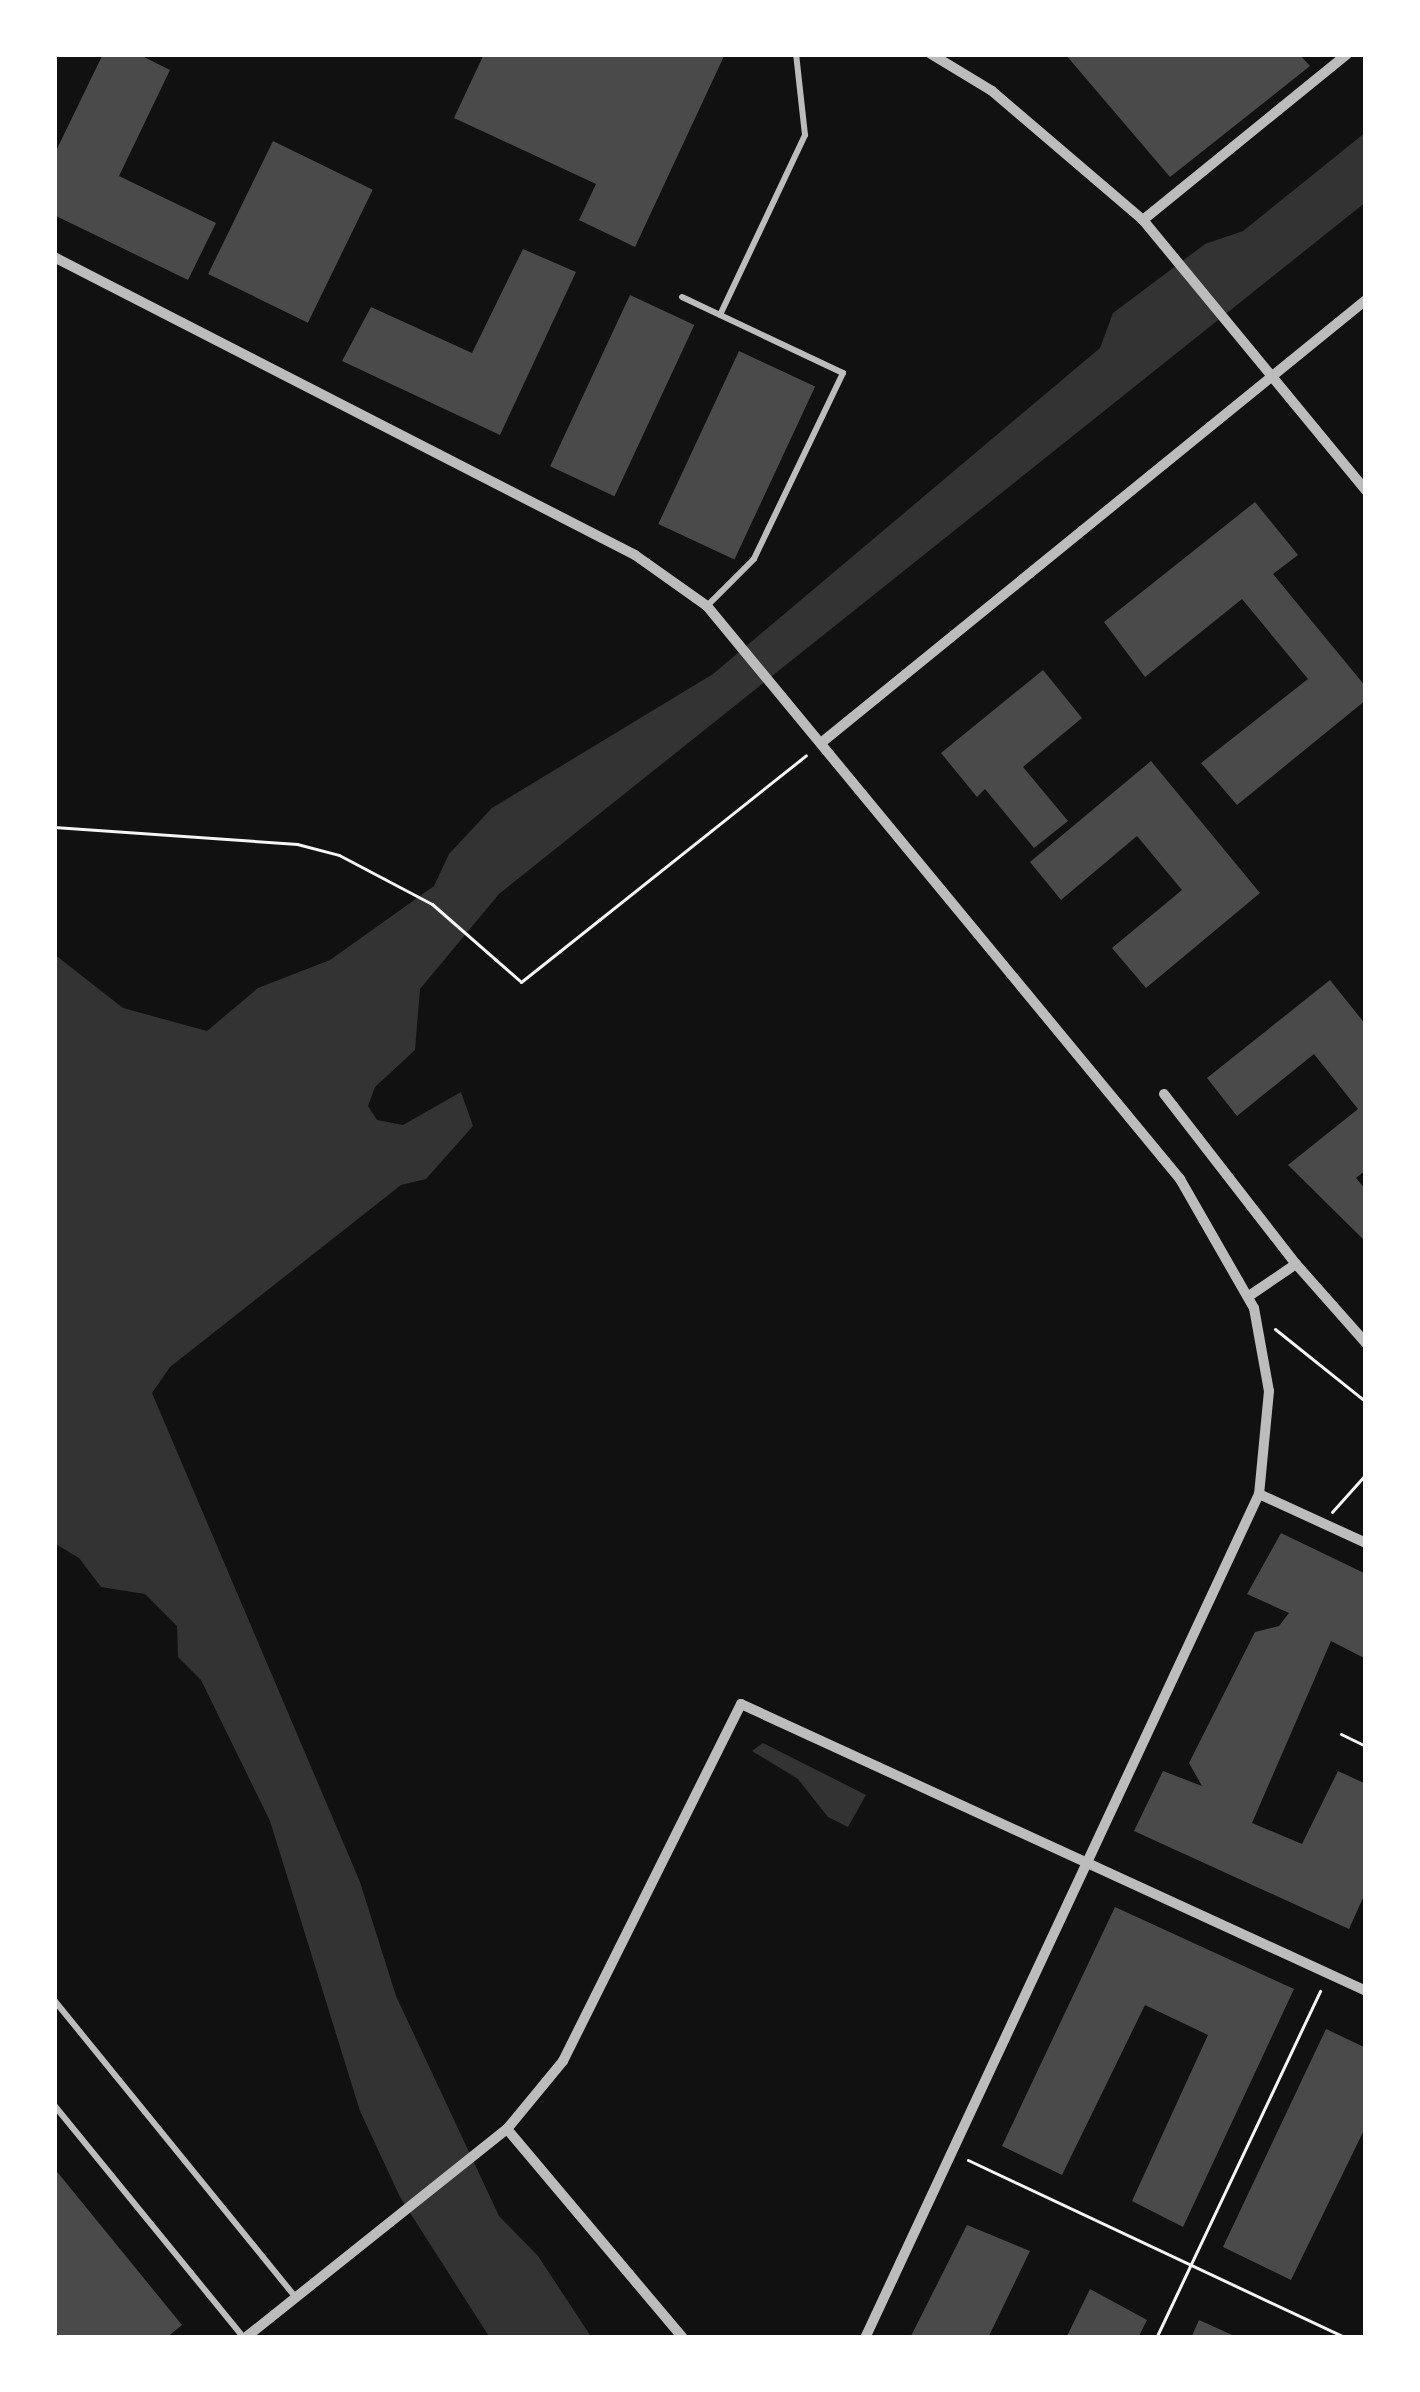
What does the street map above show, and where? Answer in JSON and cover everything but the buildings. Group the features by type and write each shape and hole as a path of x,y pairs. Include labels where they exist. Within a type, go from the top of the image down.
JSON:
{"street":[{"path":"931,54 992,91 1143,220 1366,491"},
{"path":"1143,220 1347,54"},
{"path":"54,257 635,555 706,606 794,706 1180,1179 1249,1295 1269,1391 1259,1494 865,2338"},
{"path":"821,742 1366,300"},
{"path":"1164,1094 1296,1264 1366,1343"},
{"path":"1249,1295 1296,1264"},
{"path":"1259,1494 1366,1543"},
{"path":"244,2338 507,2129 563,2061 741,1704 1366,1991"},
{"path":"507,2129 683,2338"}],"lane":[{"path":"721,315 805,135 796,54"},
{"path":"682,297 843,373 754,559 706,606"},
{"path":"54,2000 295,2296"},
{"path":"54,2105 244,2338"}],"path":[{"path":"54,827 296,844 339,855 427,901 490,949 520,982 821,742"},
{"path":"1258,1321 1366,1402"},
{"path":"1328,1526 1335,1504 1366,1474"},
{"path":"1341,1735 1366,1746"},
{"path":"1156,2338 1328,1973"},
{"path":"953,2153 1346,2338"}],"shaded area":[{"path":"1366,132 1366,202 499,894 420,989 415,1050 375,1087 368,1106 377,1120 403,1125 461,1092 473,1126 426,1179 401,1185 170,1367 152,1393 360,1882 396,1996 499,2216 538,2256 592,2338 490,2338 400,2197 360,2111 270,1821 201,1680 178,1657 177,1626 145,1594 101,1587 79,1558 54,1543 54,954 123,1008 207,1031 258,988 330,960 434,886 449,854 492,808 713,674 1100,348 1113,313 1205,244 1243,231"},
{"path":"763,1743 866,1795 848,1827 828,1817 798,1779 752,1751"}]}
